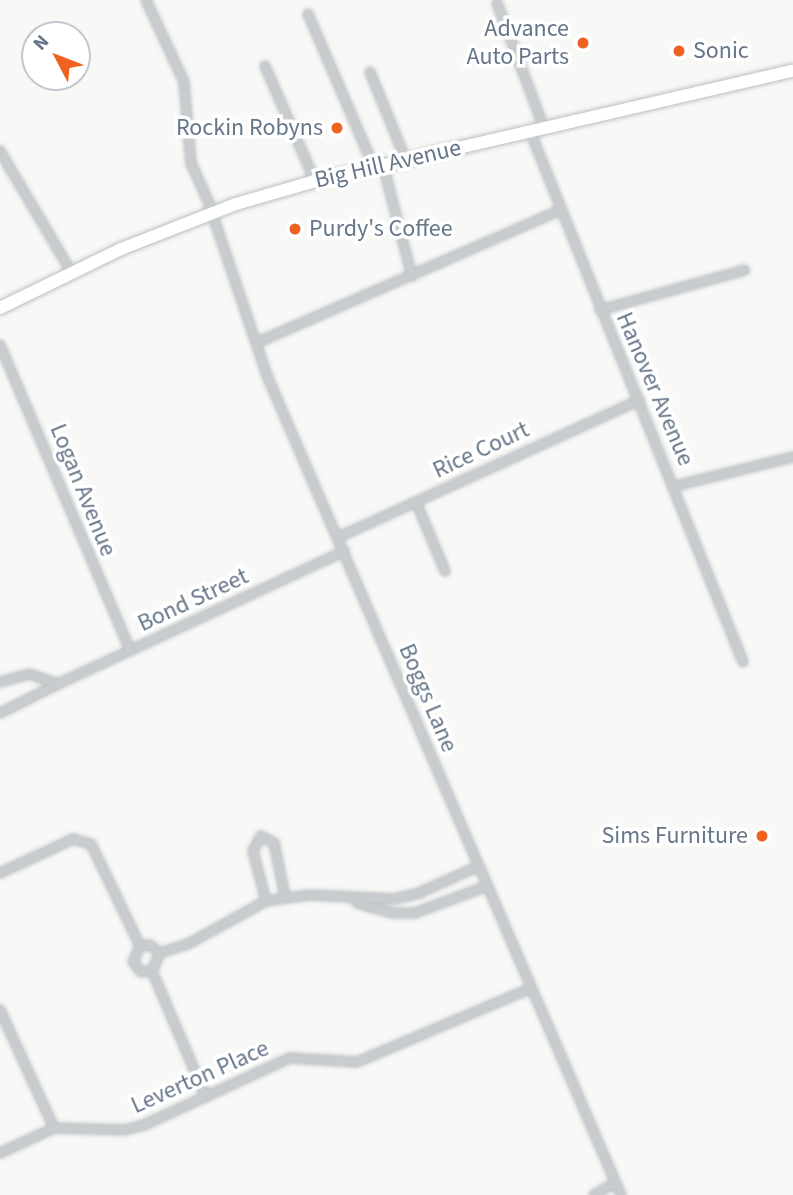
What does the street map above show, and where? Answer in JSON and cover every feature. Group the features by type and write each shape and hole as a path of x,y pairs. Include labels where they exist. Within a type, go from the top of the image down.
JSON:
{"main road":[{"name":"Big Hill Avenue","path":"0,308 211,212 315,181 793,71"}],"street":[{"name":"Boggs Lane","path":"146,0 184,82 189,156 256,343 621,1195"},
{"path":"497,3 544,128"},
{"path":"308,14 378,166 412,276"},
{"path":"265,66 315,181"},
{"path":"370,72 406,160"},
{"name":"Hanover Avenue","path":"530,131 600,310 676,486 743,662"},
{"path":"0,151 72,273"},
{"path":"256,343 560,210"},
{"path":"600,310 745,270"},
{"name":"Logan Avenue","path":"0,345 130,650"},
{"name":"Rice Court","path":"339,537 639,400"},
{"path":"676,486 793,457"},
{"path":"416,502 445,571"},
{"name":"Bond Street","path":"0,713 345,551"},
{"path":"0,682 30,674 58,684"},
{"path":"266,901 253,851 261,836 274,843 285,896"},
{"path":"0,873 73,839 92,844 140,946 133,962 141,972 152,971"},
{"path":"206,1097 152,971 160,953 188,944 266,901 285,896 351,900 403,898 479,866"},
{"path":"351,900 393,913 415,914 487,886"},
{"path":"140,946 149,945 160,953"},
{"name":"Leverton Place","path":"0,1153 54,1128 125,1130 206,1097 290,1058 357,1062 531,988"},
{"path":"0,1010 54,1128"},
{"path":"594,1195 615,1182"}],"place":[{"name":"Advance Auto Parts","path":"583,43"},
{"name":"Sonic","path":"679,51"},
{"name":"Rockin Robyns","path":"337,128"},
{"name":"Purdy's Coffee","path":"295,229"},
{"name":"Sims Furniture","path":"762,836"}]}
